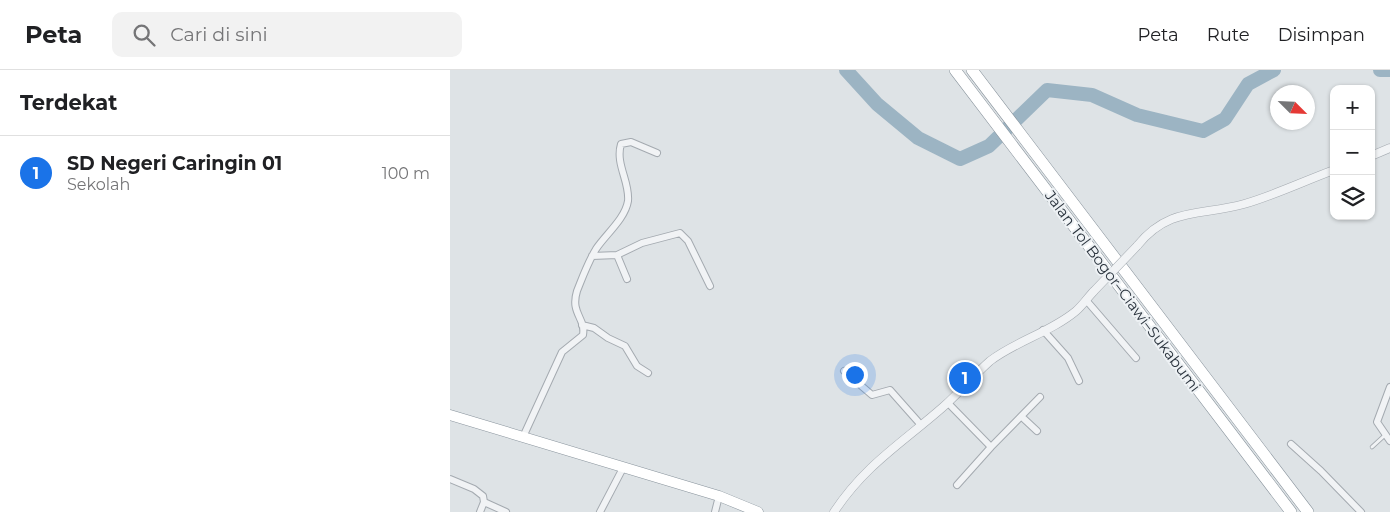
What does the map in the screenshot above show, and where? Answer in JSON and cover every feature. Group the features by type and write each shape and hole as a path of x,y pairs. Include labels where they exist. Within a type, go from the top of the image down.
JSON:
{"highway":[{"name":"Jalan Tol Bogor–Ciawi–Sukabumi","path":"955,70 1186,354 1308,512"},
{"name":"Jalan Tol Bogor–Ciawi–Sukabumi","path":"972,70 1176,362 1291,512"},
{"path":"450,415 719,496 758,512"}],"street":[{"path":"523,437 560,356 581,337 582,325 575,312 575,301 592,256 621,216 628,202 619,156 621,144 632,142 657,153"},
{"path":"1375,154 1390,148"},
{"path":"834,512 848,491 870,466 948,403 990,362 1015,344 1067,317 1086,300 1145,236 1175,217 1189,212 1246,203 1330,172"},
{"path":"592,256 617,255 646,242 680,232 688,241 710,286"},
{"path":"617,255 628,279"},
{"path":"1086,300 1136,358"},
{"path":"582,325 594,328 608,338 625,346 637,366 648,373"},
{"path":"1043,330 1068,358 1079,381"},
{"path":"844,371 872,395 890,390 921,425"},
{"path":"1390,386 1378,419 1384,436 1390,441"},
{"path":"958,485 991,447 1040,397"},
{"path":"948,403 991,447"},
{"path":"1022,417 1037,431"},
{"path":"1291,444 1321,470 1361,512"},
{"path":"600,512 623,468"},
{"path":"450,480 483,496 484,502 480,512"},
{"path":"715,512 719,496"},
{"path":"484,502 506,512"}],"lane":[{"path":"1372,446 1384,436"}],"waterway":[{"path":"846,70 877,104 918,138 960,159 989,146 1047,90 1092,95 1137,115 1203,131 1225,119 1248,84 1274,70"},
{"path":"1380,70 1390,70"}],"place":[{"name":"SD Negeri Caringin 01","path":"965,378"}]}
